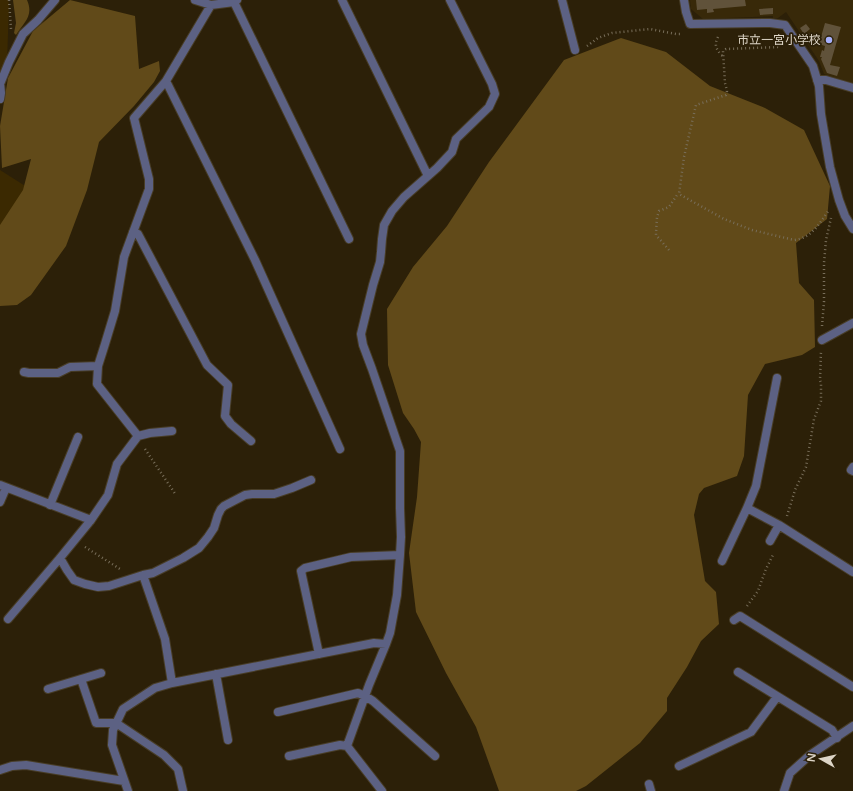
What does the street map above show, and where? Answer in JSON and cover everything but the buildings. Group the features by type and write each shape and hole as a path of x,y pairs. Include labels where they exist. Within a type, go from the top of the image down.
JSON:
{"street":[{"path":"0,99 0,84 23,34 38,20 55,0"},
{"path":"195,0 211,5 235,1 349,239"},
{"path":"342,0 428,176"},
{"path":"347,746 390,633 397,594 400,554 400,450 363,345 361,334 380,262 384,225 392,211 404,197 437,168 452,152 456,139 489,107 495,94 492,84 450,0"},
{"path":"562,0 576,50"},
{"path":"684,0 690,24 770,23 785,25 813,66 817,80 830,167 839,200 845,216 853,229"},
{"path":"138,436 97,384 98,366 114,311 124,257 149,189 149,180 134,118 166,81 211,5"},
{"path":"817,80 826,80 853,88"},
{"path":"166,81 255,260 340,449"},
{"path":"133,232 138,234 207,365 228,384 225,416 231,424 251,441"},
{"path":"822,340 853,323"},
{"path":"24,372 58,373 70,367 98,366"},
{"path":"722,561 756,486 777,378"},
{"path":"8,619 91,520 108,495 117,464 138,436 150,433 172,431"},
{"path":"50,504 78,437"},
{"path":"853,467 851,470 853,471"},
{"path":"60,558 74,580 98,587 109,586 153,573 199,548 214,528 218,514 224,506 245,495 274,494 311,480"},
{"path":"0,502 3,486 91,520"},
{"path":"747,508 779,525 853,572"},
{"path":"770,542 779,525"},
{"path":"319,654 300,571 304,568 351,558 400,554"},
{"path":"139,577 165,639 172,683"},
{"path":"737,618 853,687"},
{"path":"128,791 112,745 112,730 123,710 155,688 172,683 374,643 386,644"},
{"path":"738,672 832,730 837,738"},
{"path":"48,688 101,673"},
{"path":"216,674 228,740"},
{"path":"82,679 96,723 116,723 164,755 178,769 183,791"},
{"path":"278,712 358,693 373,702 435,756"},
{"path":"679,766 751,732 777,696"},
{"path":"784,791 790,773 810,756 853,726"},
{"path":"289,756 340,745 347,746 382,791"},
{"path":"0,770 12,766 26,765 124,781"}],"path":[{"path":"576,50 582,49 598,38 612,33 650,29 676,34 690,34 690,24"},
{"path":"719,24 719,35 715,46 721,55 724,56"},
{"path":"669,250 656,235 657,217 659,211 669,207 679,194 684,157 696,105 726,95 727,91 723,51 726,49 780,47 780,24"},
{"path":"679,194 724,219 752,230 794,240 806,236 814,231 832,205 824,263 824,302 821,330 821,401 814,419 806,467 795,490 786,520 779,525"},
{"path":"138,436 141,443 176,496"},
{"path":"74,541 139,577"},
{"path":"737,618 758,591 766,569 779,545 770,542"}],"shaded area":[{"path":"0,0 8,0 9,4 7,63 0,73"},
{"path":"13,0 27,0 29,6 29,15 16,35 14,33 16,23"},
{"path":"70,0 135,16 139,69 159,61 160,71 154,82 134,106 99,142 87,190 66,246 31,295 17,305 0,306 0,225 23,190 31,159 2,168 0,126 8,78 33,31"},
{"name":"市立一宮小学校","path":"690,0 853,0 853,83 824,74 819,61 786,12 778,18 773,18 773,16 703,19 691,9"},
{"path":"621,38 666,52 710,86 765,108 804,130 830,186 827,219 796,243 799,283 814,300 815,347 802,355 765,364 748,395 744,456 737,476 704,488 699,494 694,515 705,581 716,592 719,624 701,641 687,667 667,698 667,711 640,743 586,786 576,791 499,791 476,727 446,673 416,612 409,553 417,497 421,442 403,413 388,365 387,309 413,267 447,226 489,162 564,60"},
{"path":"0,170 30,189 0,237"}],"place":[{"name":"市立一宮小学校","path":"829,40"}]}
